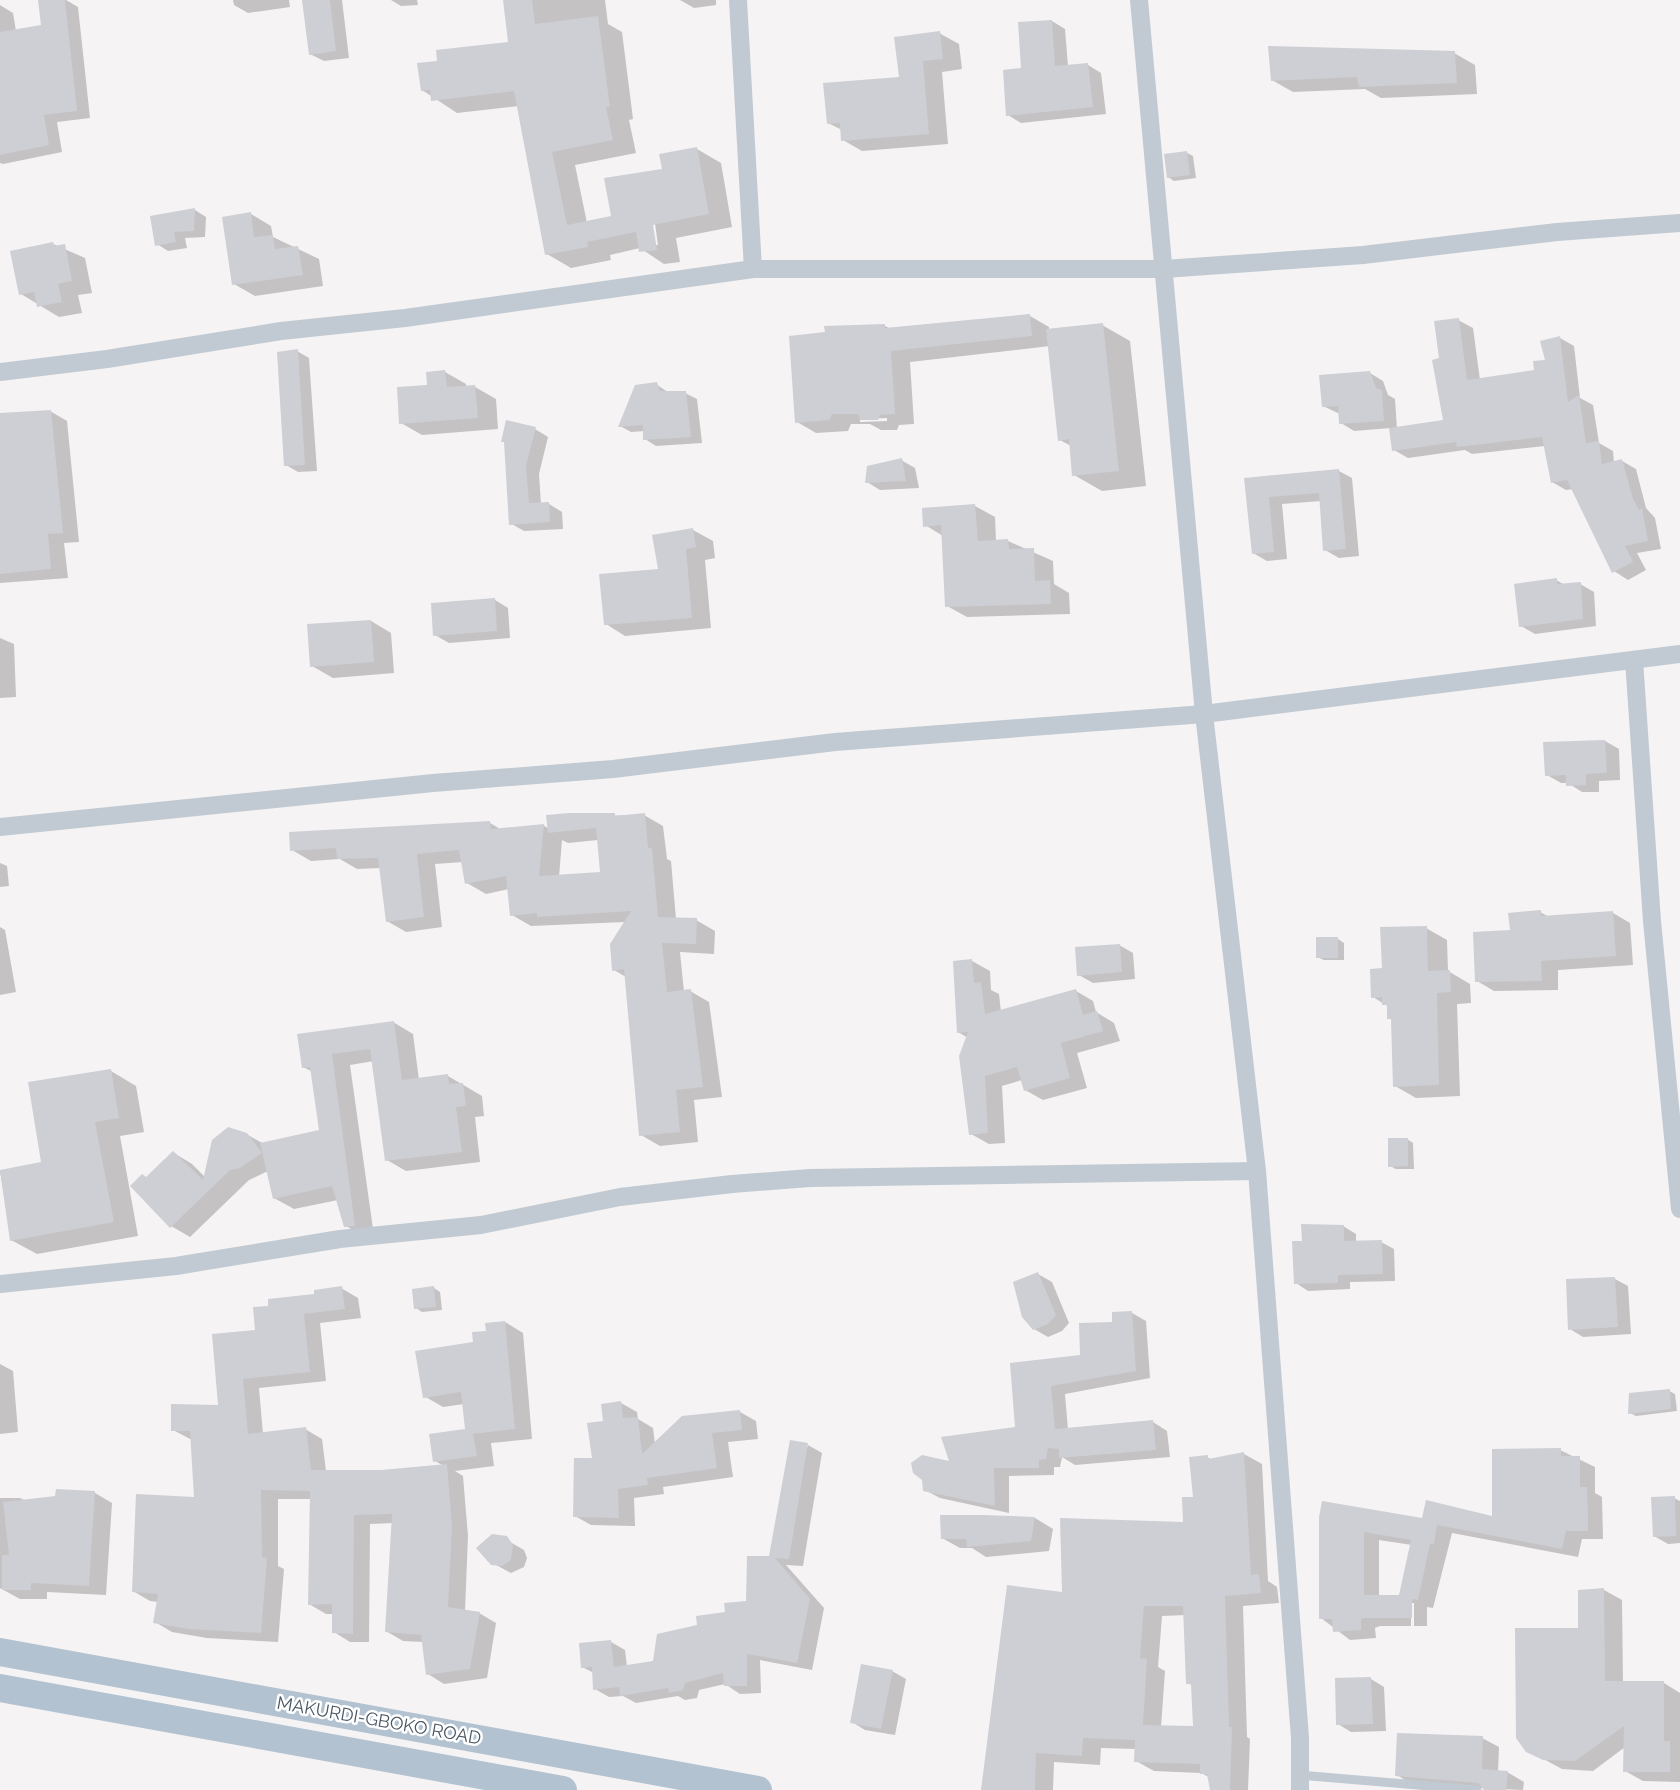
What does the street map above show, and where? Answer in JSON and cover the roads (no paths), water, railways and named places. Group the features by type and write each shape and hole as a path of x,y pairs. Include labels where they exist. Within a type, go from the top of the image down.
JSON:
{"main road":[{"name":"MAKURDI-GBOKO ROAD","path":"0,1652 758,1790"},
{"path":"0,1688 563,1790"}],"street":[{"path":"738,0 754,269"},
{"path":"1139,0 1204,714 1258,1171 1300,1738 1299,1782"},
{"path":"0,372 107,359 281,331 405,318 754,269 1164,269 1363,255 1557,232 1680,222"},
{"path":"0,827 433,783 613,769 835,743 1204,714 1680,654"},
{"path":"1634,660 1652,921 1680,1209"},
{"path":"0,1284 176,1266 340,1238 481,1225 620,1197 732,1184 810,1178 1258,1171"}],"lane":[{"path":"1299,1782 1477,1790"}]}
